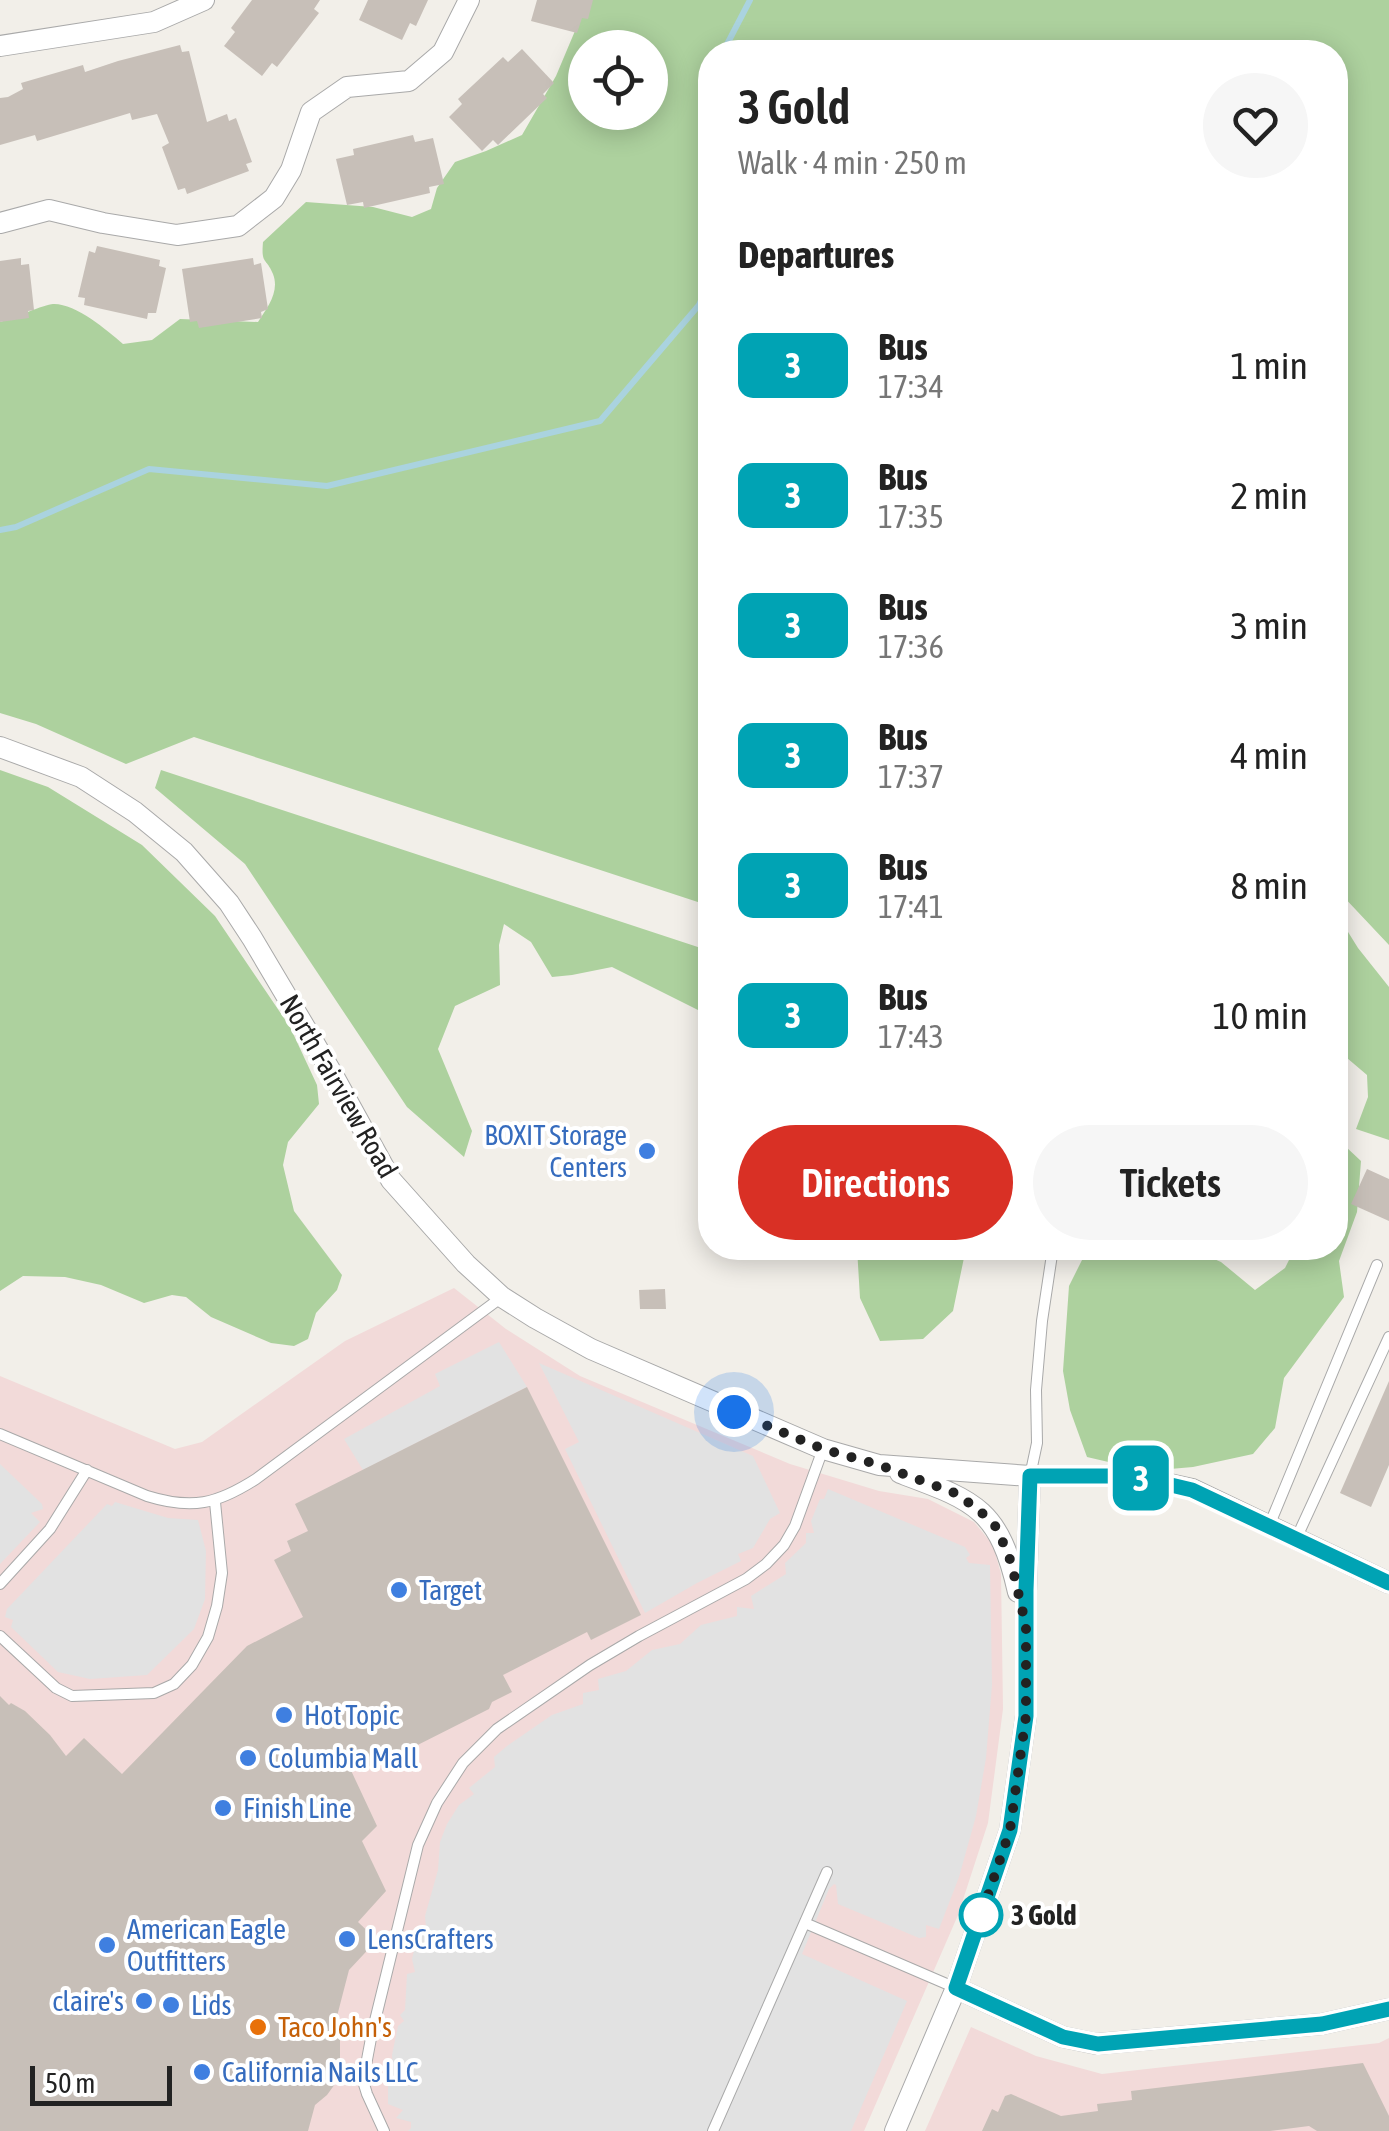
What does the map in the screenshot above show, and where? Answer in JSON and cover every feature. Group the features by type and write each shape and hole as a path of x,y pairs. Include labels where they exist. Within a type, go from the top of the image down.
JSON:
{"street":[{"path":"0,46 154,22 204,0"},
{"path":"0,223 49,210 177,235 238,226 274,198 291,170 311,112 347,87 409,81 443,52 468,0"},
{"name":"North Fairview Road","path":"0,747 81,777 135,812 184,852 229,902 252,938 391,1180 502,1298 591,1349 823,1449 879,1465 1030,1476 1133,1476 1192,1490 1389,1583"},
{"path":"879,1465 955,1493 997,1528 1011,1562 1026,1626"},
{"path":"894,2131 956,1988 1010,1830 1026,1716 1030,1476"},
{"path":"956,1988 1063,2037 1098,2044 1322,2024 1389,2009"}],"lane":[{"path":"1030,1476 1037,1444 1036,1390 1051,1260"},
{"path":"1269,1526 1377,1265"},
{"path":"0,1434 147,1496 192,1505 215,1502 256,1479 502,1298"},
{"path":"1296,1539 1389,1337"},
{"path":"384,2131 363,2081 418,1845 436,1803 463,1763 496,1729 590,1665 746,1580 766,1564 794,1526 823,1449"},
{"path":"0,1584 50,1528 87,1470"},
{"path":"0,1636 56,1688 72,1696 154,1693 174,1684 192,1665 208,1637 218,1606 222,1574 215,1502"},
{"path":"713,2131 827,1872"},
{"path":"805,1923 956,1988"}],"shaded area":[{"name":"Columbia Mall","path":"454,1288 506,1329 580,1376 790,1464 879,1491 928,1499 974,1522 993,1545 1001,1574 1003,1709 988,1823 958,1915 864,2131 0,2131 0,1376 175,1449 202,1442 345,1341"},
{"path":"499,1342 527,1387 363,1470 344,1439 440,1386 435,1374"},
{"path":"539,1363 753,1456 780,1513 770,1519 753,1548 738,1554 741,1561 645,1613 565,1449 579,1442"},
{"path":"0,1464 43,1509 31,1513 40,1522 0,1564"},
{"path":"828,1489 965,1547 969,1563 990,1565 992,1685 986,1758 976,1816 939,1929 926,1925 926,1937 919,1938 838,1904 834,1884 802,1954 907,2001 851,2131 408,2131 411,2122 396,2118 403,2110 388,2104 388,2070 393,2068 398,2026 404,2021 400,2015 405,2010 407,1974 415,1972 412,1959 419,1930 426,1927 440,1842 459,1805 474,1794 469,1788 495,1767 494,1757 507,1746 552,1715 583,1704 583,1693 599,1690 598,1679 626,1671 652,1650 680,1644 701,1625 737,1616 737,1607 754,1609 751,1596 786,1574 785,1563 806,1543 806,1533 814,1533 811,1521"},
{"path":"115,1502 168,1518 198,1520 206,1551 205,1599 194,1629 147,1675 90,1679 58,1672 11,1627 13,1620 5,1617 7,1609 107,1504 112,1506"},
{"path":"971,2027 1036,2056 1102,2074 1379,2043 1389,2038 1389,2131 925,2131"}],"green space":[{"path":"588,0 1389,0 1389,945 1348,901 1348,40 698,40 698,902 194,737 126,764 36,724 0,713 0,322 49,305 62,305 90,318 123,344 152,340 180,319 258,322 275,287 273,274 263,258 263,242 306,202 373,207 412,217 431,209 437,188 455,162 522,135 568,48 568,130 668,130 668,30 575,30"},
{"path":"0,770 48,787 142,845 215,916 290,1027 317,1085 319,1104 288,1142 283,1165 294,1211 342,1275 337,1290 316,1313 308,1339 294,1346 271,1343 211,1317 186,1297 172,1295 144,1303 101,1285 65,1277 23,1276 0,1291"},
{"path":"161,770 698,947 698,1010 612,967 552,977 531,942 504,924 499,945 500,985 455,1006 438,1049 472,1131 464,1157 407,1107 245,864 155,788"},
{"path":"1348,932 1389,987 1389,1140 1356,1129 1368,1097 1367,1075 1348,1059"},
{"path":"1348,1149 1361,1161 1357,1212 1348,1236"},
{"path":"858,1260 964,1260 953,1311 923,1339 880,1341 860,1298"},
{"path":"1082,1260 1216,1260 1255,1290 1285,1268 1289,1260 1339,1260 1344,1297 1284,1378 1275,1428 1253,1454 1193,1467 1147,1471 1087,1457 1070,1410 1063,1371 1069,1286"}],"building":[{"path":"252,0 320,0 314,9 319,13 277,67 272,63 262,76 224,46 235,32 231,28"},
{"path":"368,0 428,0 416,26 410,23 402,40 359,20"},
{"path":"537,0 593,0 588,19 582,18 578,30 531,21"},
{"path":"180,45 182,52 189,51 207,122 227,114 229,121 236,118 252,162 246,164 249,171 187,194 185,188 178,190 162,147 169,143 157,114 132,120 130,113 37,141 35,135 0,145 0,98 23,89 21,83 83,65 85,72"},
{"path":"522,49 554,83 543,94 547,98 498,145 493,140 482,151 449,117 462,104 458,99 503,57 508,62"},
{"path":"413,135 415,142 433,138 444,184 429,187 430,193 364,208 363,202 347,205 336,159 354,155 353,149"},
{"path":"97,246 160,260 159,266 166,268 156,313 148,313 147,319 84,305 85,298 78,297 89,251 95,253"},
{"path":"21,258 21,265 29,264 34,310 28,311 29,318 0,322 0,261"},
{"path":"253,258 254,265 261,263 268,309 261,312 262,318 199,328 197,321 190,322 182,269"},
{"path":"1367,1169 1389,1179 1389,1221 1351,1204"},
{"path":"665,1289 666,1309 640,1309 639,1290"},
{"path":"1389,1381 1389,1465 1371,1507 1340,1493"},
{"name":"Columbia Mall","path":"527,1387 641,1615 591,1640 587,1632 503,1675 512,1692 492,1702 489,1709 374,1767 348,1764 377,1826 362,1841 386,1891 358,1922 377,1940 349,1970 335,2024 340,2040 340,2067 335,2084 315,2105 308,2131 0,2131 0,1696 9,1705 25,1711 66,1756 84,1738 122,1774 247,1646 303,1617 274,1560 291,1551 287,1541 308,1531 295,1504"},
{"path":"1363,2063 1389,2116 1389,2131 1317,2131 1309,2126 1270,2131 982,2131 992,2109 998,2112 1005,2096 1011,2094 1061,2116 1098,2111 1097,2104 1132,2100 1131,2091"}],"waterway":[{"path":"729,40 750,0"},
{"path":"0,530 16,527 149,469 327,486 600,421 698,306"}],"bus line":[{"name":"3","path":"1389,1583 1192,1490 1133,1476 1030,1476 1026,1716 1010,1830 956,1988 1063,2037 1098,2044 1322,2024 1389,2009"}],"place":[{"name":"BOXIT Storage Centers","path":"647,1151"},
{"name":"Target","path":"399,1590"},
{"name":"Hot Topic","path":"284,1715"},
{"name":"Columbia Mall","path":"248,1758"},
{"name":"Finish Line","path":"223,1808"},
{"name":"3 Gold","path":"981,1915"},
{"name":"LensCrafters","path":"347,1939"},
{"name":"American Eagle Outfitters","path":"107,1945"},
{"name":"claire's","path":"144,2001"},
{"name":"Lids","path":"171,2005"},
{"name":"Taco John's","path":"258,2027"},
{"name":"California Nails LLC","path":"202,2072"}],"route":[{"path":"734,1412 792,1438 955,1493 997,1528 1011,1562 1026,1626 1026,1716 1010,1830 978,1925 981,1915"}]}
